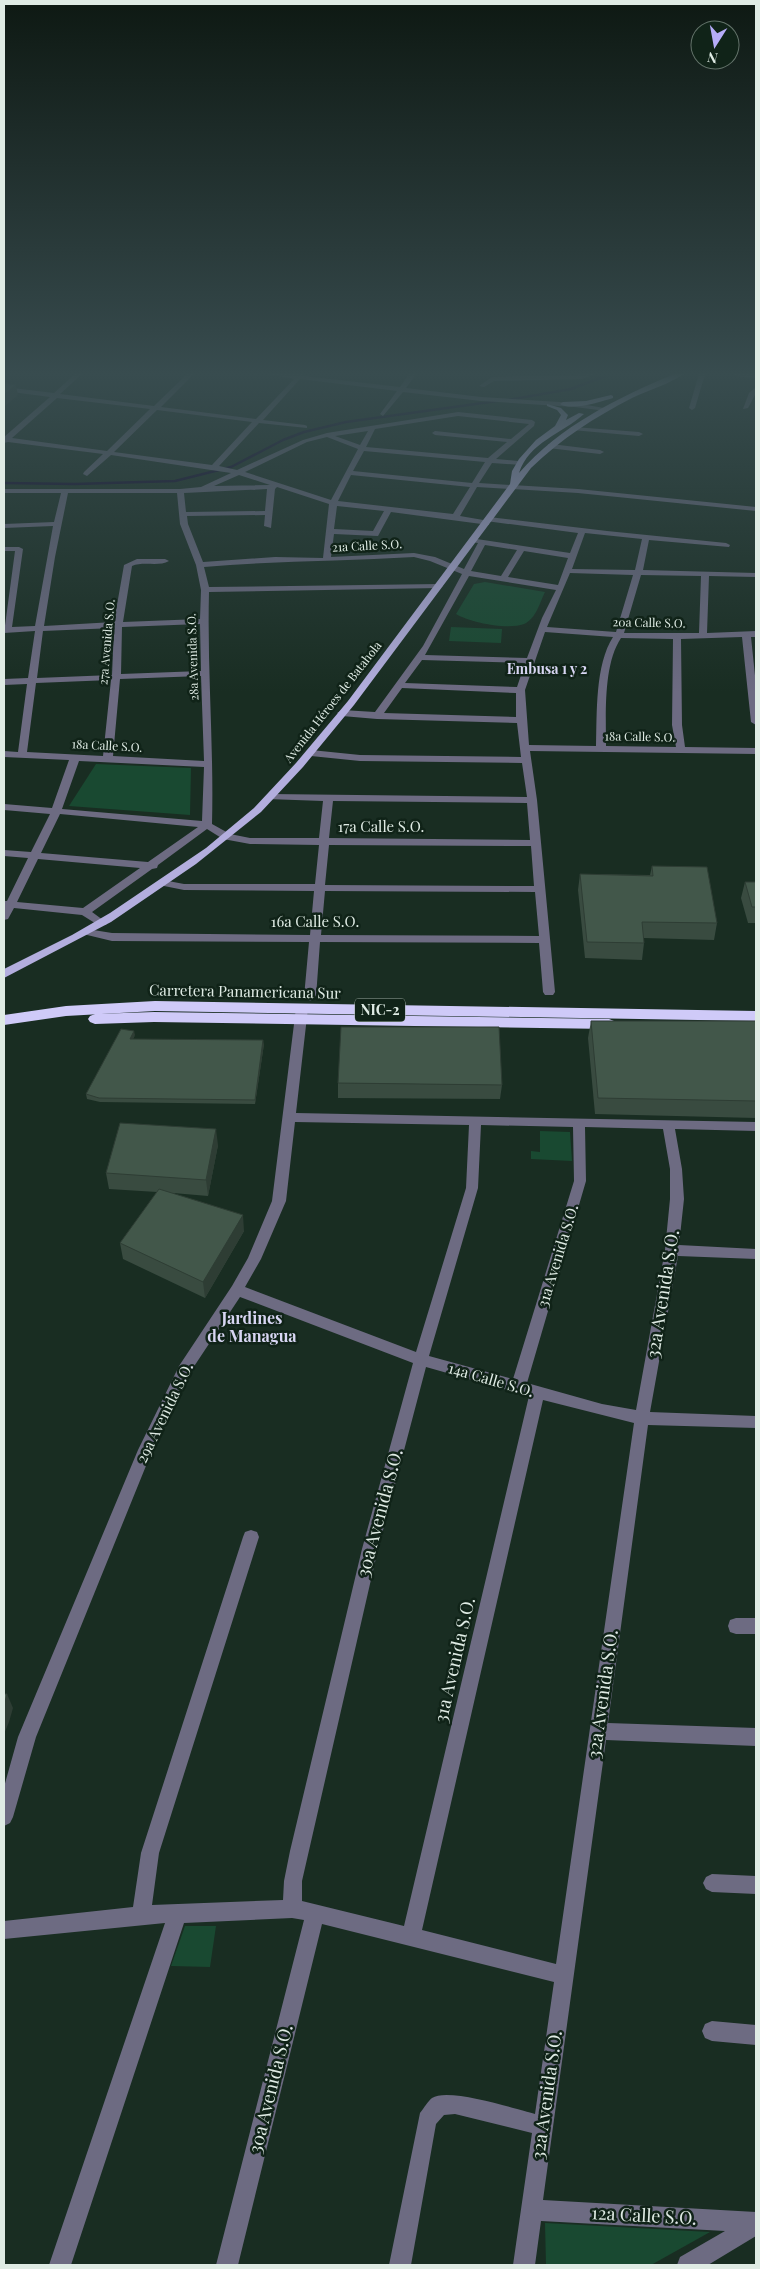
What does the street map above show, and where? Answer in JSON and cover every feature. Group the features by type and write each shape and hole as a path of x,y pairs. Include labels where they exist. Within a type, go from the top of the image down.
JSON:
{"highway":[{"name":"Carretera Panamericana Sur","path":"4,1020 66,1011 119,1007 301,1014 756,1026"},
{"name":"Carretera Panamericana Sur","path":"4,1029 110,1018 301,1014 756,1016"}],"main road":[{"name":"Avenida Héroes de Batahola","path":"512,485 513,480"},
{"name":"Avenida Héroes de Batahola","path":"6,970 102,923 163,883 227,837 270,797 311,753 439,586 517,480"}],"street":[{"path":"204,488 224,480"},
{"path":"257,480 274,487 333,503 582,532 608,532 726,545"},
{"path":"328,560 333,503 345,480"},
{"path":"420,480 473,485 512,485 756,509"},
{"path":"454,517 476,480"},
{"path":"4,491 180,491 204,488 274,487"},
{"path":"268,526 274,487"},
{"name":"28a Avenida S.O.","path":"180,491 182,514 200,565 205,590 204,621 209,764 207,825"},
{"path":"22,755 39,628 57,524 65,492"},
{"path":"331,531 376,534 389,509"},
{"path":"182,514 269,513"},
{"path":"4,526 57,524"},
{"path":"549,992 532,800 520,720 520,690 542,629 561,588 582,532"},
{"path":"601,749 602,697 610,648 621,631 638,573 646,537"},
{"path":"473,540 574,556"},
{"path":"377,716 420,657 483,542"},
{"path":"503,579 522,548"},
{"path":"4,549 19,549 6,630 204,621"},
{"name":"21a Calle S.O.","path":"200,565 275,559 328,560 414,555 432,559 466,573 561,588"},
{"name":"27a Avenida S.O.","path":"108,758 116,678 118,625 128,565 137,561 166,561"},
{"path":"568,571 756,575"},
{"path":"703,636 705,575"},
{"path":"205,590 439,586"},
{"name":"20a Calle S.O.","path":"542,629 616,636 677,637 756,634"},
{"path":"746,634 756,722"},
{"path":"677,637 677,724 681,750"},
{"path":"420,657 530,662"},
{"path":"4,682 206,673"},
{"path":"400,685 520,690"},
{"path":"342,713 377,716 520,720"},
{"name":"18a Calle S.O.","path":"524,748 756,751"},
{"path":"311,753 360,758 527,760"},
{"name":"18a Calle S.O.","path":"4,754 209,764"},
{"path":"4,917 7,904 56,812 75,757"},
{"path":"270,797 532,800"},
{"path":"310,997 328,798"},
{"path":"4,807 172,820 207,825 227,837"},
{"path":"85,912 153,866 207,825"},
{"name":"17a Calle S.O.","path":"227,837 250,841 535,843"},
{"path":"4,853 153,866"},
{"path":"163,883 184,886 539,889"},
{"path":"7,904 85,912 102,923"},
{"name":"16a Calle S.O.","path":"87,932 112,937 543,940"},
{"name":"29a Avenida S.O.","path":"4,1817 27,1737 145,1450 184,1370 237,1290 254,1259 279,1201 301,1014"},
{"path":"290,1117 756,1126"},
{"name":"30a Avenida S.O.","path":"292,1909 294,1881 301,1841 370,1549 472,1188 475,1120"},
{"name":"31a Avenida S.O.","path":"518,1388 580,1181 579,1122"},
{"name":"32a Avenida S.O.","path":"524,2265 563,1974 642,1418 672,1250 677,1179 668,1124"},
{"path":"672,1250 756,1254"},
{"name":"14a Calle S.O.","path":"237,1290 422,1360 537,1393 642,1418 679,1421 756,1422"},
{"name":"31a Avenida S.O.","path":"411,1936 537,1393"},
{"path":"141,1916 150,1853 251,1537"},
{"path":"736,1626 756,1626"},
{"path":"598,1731 756,1737"},
{"path":"712,1882 756,1885"},
{"path":"4,1930 178,1913 292,1909 563,1974"},
{"path":"60,2265 178,1913"},
{"name":"30a Avenida S.O.","path":"227,2265 315,1913"},
{"path":"712,2031 756,2035"},
{"path":"400,2265 427,2120 439,2105 455,2104 543,2126"},
{"name":"12a Calle S.O.","path":"532,2210 756,2223"},
{"path":"688,2265 756,2223"}],"green space":[{"path":"485,582 545,592 532,618 528,622 517,626 490,625 456,614 474,584"},
{"path":"451,627 502,629 501,643 449,641"},
{"path":"96,764 191,768 190,815 69,806"},
{"path":"540,1131 570,1132 572,1161 531,1159 531,1151 540,1152"},
{"path":"185,1926 216,1926 210,1967 171,1966"},
{"path":"545,2223 710,2232 651,2265 546,2265"}],"building":[{"path":"652,866 707,867 717,923 642,922 644,943 587,942 580,874 653,876"},
{"path":"745,882 756,882 756,907 752,907"},
{"path":"591,1021 756,1021 756,1101 598,1098"},
{"path":"341,1027 499,1027 502,1085 338,1083"},
{"path":"121,1029 134,1031 130,1039 263,1040 255,1100 99,1098 86,1094"},
{"path":"120,1123 216,1129 206,1180 106,1173"},
{"path":"159,1189 243,1215 203,1282 120,1243"},
{"path":"4,1694 7,1694 4,1706"}],"waterway":[{"path":"4,483 75,484 179,480"}],"district":[{"name":"Embusa 1 y 2","path":"547,669"},
{"name":"Jardines de Managua","path":"252,1327"}]}
